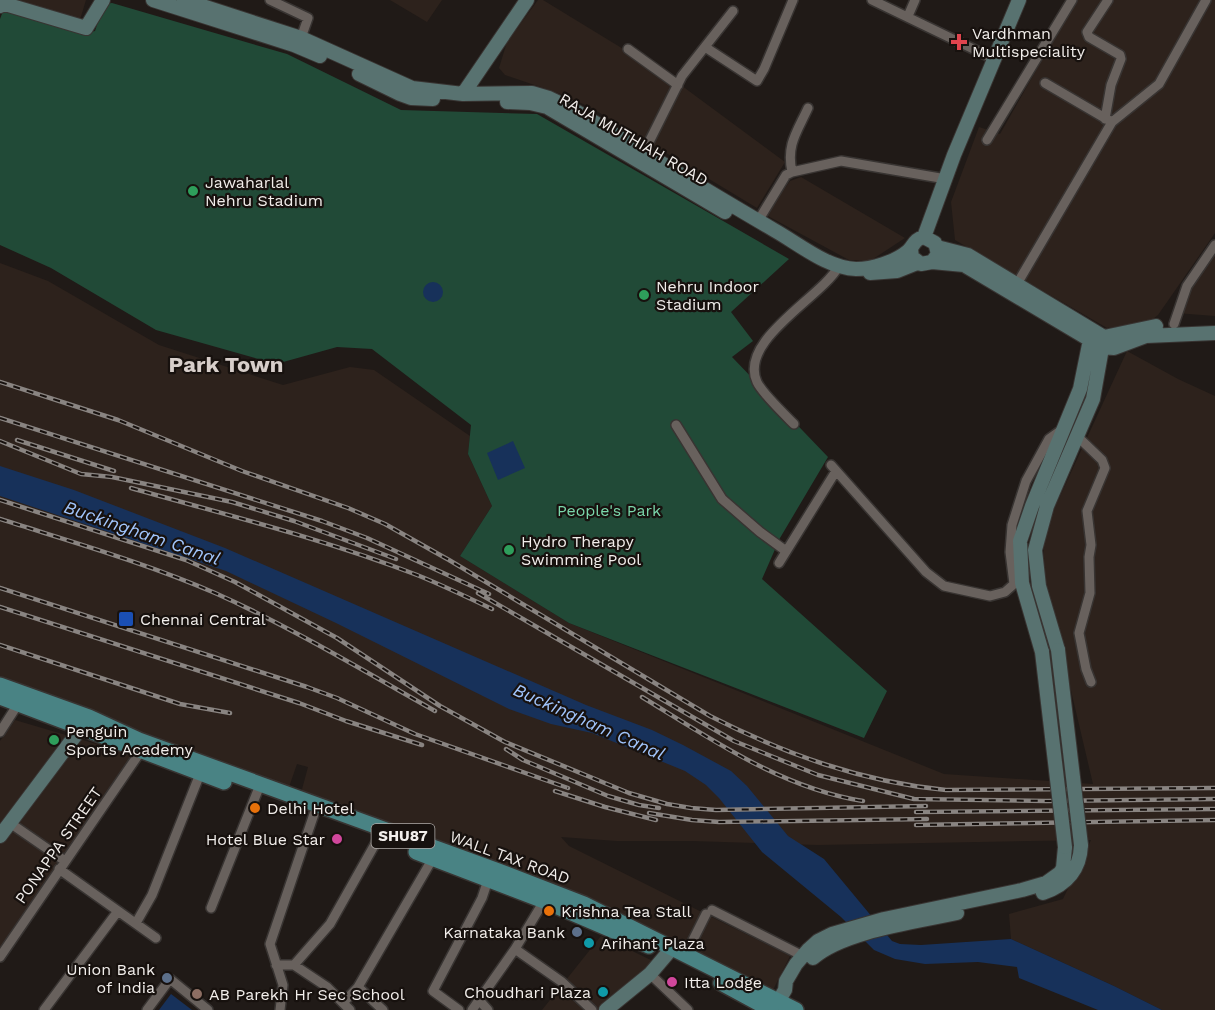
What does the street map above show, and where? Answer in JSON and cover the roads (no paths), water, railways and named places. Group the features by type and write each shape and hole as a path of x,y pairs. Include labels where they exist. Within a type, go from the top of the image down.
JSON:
{"main road":[{"path":"0,6 5,4 86,28 103,0"},
{"name":"RAJA MUTHIAH ROAD","path":"153,0 294,45 411,93 547,107 758,221 838,269 859,274 897,271 917,263"},
{"name":"RAJA MUTHIAH ROAD","path":"184,0 219,5 301,38 411,93 532,93 549,98 574,110 641,157 825,268 857,269 880,265 911,249"},
{"path":"463,94 527,0"},
{"path":"924,237 1019,0"},
{"path":"932,262 938,254 937,247 932,240 924,237 915,241 911,249 912,257 917,263 964,265 1094,339 1114,348 1146,336 1215,333"},
{"path":"937,247 968,255 1017,284 1094,339 1108,338 1147,327 1174,324 1215,324"},
{"path":"886,924 1051,891 1062,885 1074,872 1079,862 1081,845 1058,650 1039,586 1035,550 1065,427 1080,389 1094,339"},
{"path":"777,1003 786,981 803,956 819,941 1046,883 1063,868 1065,847 1042,652 1022,583 1020,541 1052,475 1077,436 1093,399 1094,339"},
{"name":"WALL TAX ROAD","path":"0,685 141,751 200,774 258,789 496,870 584,904 777,1003 796,1010"},
{"name":"WALL TAX ROAD","path":"0,697 139,740 314,814 676,952"},
{"path":"0,836 84,723"},
{"path":"777,1003 818,954 843,936"},
{"path":"610,1009 676,952"}],"street":[{"path":"270,0 308,18 301,38"},
{"path":"705,46 757,81 792,0"},
{"path":"872,0 994,59"},
{"path":"908,16 915,0"},
{"path":"987,140 1072,0"},
{"path":"1017,284 1108,121 1111,85 1121,59 1120,55 1089,37 1088,32 1108,0"},
{"path":"1108,121 1159,84 1206,0"},
{"path":"641,157 678,85 732,11"},
{"path":"628,49 678,85"},
{"path":"1045,83 1108,121"},
{"path":"792,172 789,158 790,147 808,108"},
{"path":"758,221 786,175 841,161 946,179"},
{"path":"1174,324 1186,286 1215,244"},
{"path":"794,424 757,383 753,366 757,351 795,309 824,287 838,269"},
{"path":"676,425 722,499 786,551"},
{"path":"779,563 834,468 926,572 944,586 990,596 1005,592 1014,584 1010,552 1012,525 1026,481 1049,439 1065,427"},
{"path":"1077,436 1102,460 1105,468 1087,511 1091,545 1090,593 1079,633 1091,682"},
{"path":"0,732 18,704"},
{"name":"PONAPPA STREET","path":"0,957 141,751"},
{"path":"136,923 152,895 200,774"},
{"path":"211,908 258,789"},
{"path":"280,1010 283,985 270,944 314,814"},
{"path":"10,823 65,861"},
{"path":"294,965 330,924 379,837"},
{"path":"276,965 294,965 327,987 346,1007 433,858"},
{"path":"59,869 156,938"},
{"path":"459,1010 434,992 482,898 488,880"},
{"path":"472,1010 515,949 544,901"},
{"path":"44,1010 118,911"},
{"path":"676,952 709,912 803,956"},
{"path":"515,949 562,982 592,1010"},
{"path":"650,974 688,1010"},
{"path":"147,1010 170,979 208,1010"},
{"path":"358,987 383,1010"},
{"path":"479,1000 488,1010"}],"water":[{"path":"433,282 440,285 443,292 440,299 433,302 426,299 423,292 426,285"},
{"path":"513,441 525,468 498,480 487,453"},
{"name":"Buckingham Canal","path":"0,466 74,490 225,548 683,745 731,771 747,786 788,836 824,859 892,941 900,944 921,945 1011,939 1162,1010 1098,1010 1019,978 1017,967 978,962 925,964 895,959 874,950 841,917 762,852 719,798 706,785 685,771 592,733 551,724 509,709 226,571 0,496"},
{"path":"171,994 192,1010 159,1010"}],"railway":[{"path":"0,382 118,420 242,471 348,508 385,524 710,716 795,754 854,773 946,790 1215,788"},
{"path":"0,418 322,521 367,538 489,594"},
{"path":"17,440 114,471"},
{"path":"0,441 81,474 112,477 232,502 294,521 396,559"},
{"path":"131,488 347,550 417,575 492,609"},
{"path":"0,500 186,560 235,582 337,638 440,706 505,742 629,793 667,804 716,810 926,806"},
{"path":"0,519 136,562 215,593 298,634 435,711"},
{"path":"0,588 307,687 337,698 415,734 568,788"},
{"path":"478,593 734,741 818,775 914,799 1046,801 1215,799"},
{"path":"0,607 422,745"},
{"path":"0,645 180,704 230,713"},
{"path":"642,697 721,745 775,773 833,795 863,801"},
{"path":"506,749 523,760 608,796 659,808"},
{"path":"555,791 656,820"},
{"path":"916,812 1215,809"},
{"path":"649,813 719,822 927,819"},
{"path":"916,825 1215,820"}],"place":[{"name":"Vardhman Multispeciality","path":"959,42"},
{"name":"Jawaharlal Nehru Stadium","path":"193,191"},
{"name":"Nehru Indoor Stadium","path":"644,295"},
{"name":"Hydro Therapy Swimming Pool","path":"509,550"},
{"name":"Chennai Central","path":"126,619"},
{"name":"Penguin Sports Academy","path":"54,740"},
{"name":"Delhi Hotel","path":"255,808"},
{"name":"Hotel Blue Star","path":"337,839"},
{"name":"Krishna Tea Stall","path":"549,911"},
{"name":"Karnataka Bank","path":"577,932"},
{"name":"Arihant Plaza","path":"589,943"},
{"name":"Union Bank of India","path":"167,978"},
{"name":"Itta Lodge","path":"672,982"},
{"name":"Choudhari Plaza","path":"603,992"},
{"name":"AB Parekh Hr Sec School","path":"197,994"}],"district":[{"name":"Park Town","path":"226,364"}],"park label":[{"name":"People's Park","path":"609,510"}]}
